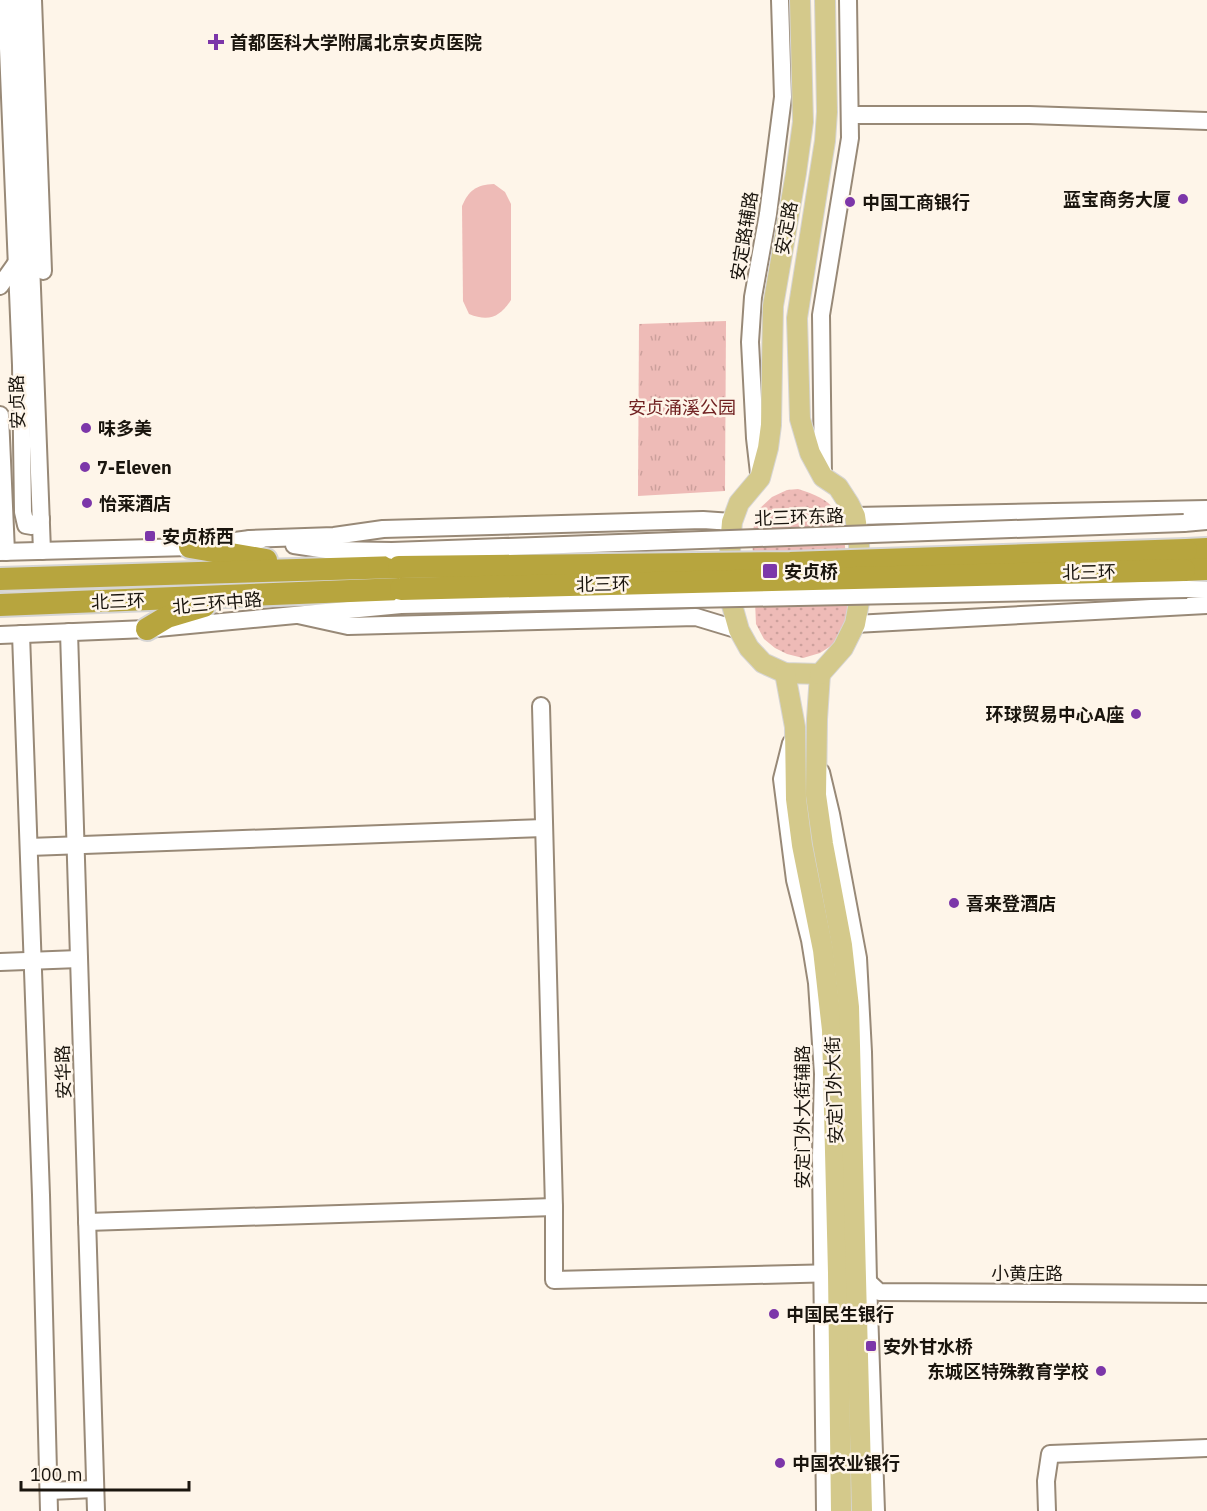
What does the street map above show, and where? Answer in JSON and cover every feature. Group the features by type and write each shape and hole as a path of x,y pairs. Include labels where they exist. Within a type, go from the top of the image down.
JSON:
{"highway":[{"path":"190,547 263,559 286,569"},
{"name":"北三环","path":"0,605 239,597 398,578 790,563 1191,564 1207,569"},
{"name":"北三环","path":"0,579 286,569 398,578"},
{"path":"147,629 167,617 239,597"}],"main road":[{"name":"安定路","path":"760,478 767,455 773,400 773,306 796,172 802,122 800,0"},
{"name":"安定路","path":"825,0 827,112 825,141 797,318 800,419 810,453 823,477 838,487 855,516"},
{"path":"760,478 739,503 732,522 730,546 732,605 739,630 749,648 763,663 785,673 820,674 843,648 855,624 860,597 859,543 855,516"},
{"name":"安定门外大街","path":"785,673 795,727 796,799 802,845 823,950 832,1030 862,1511"},
{"name":"安定门外大街","path":"820,674 817,719 818,804 842,945 849,1006 841,1511"}],"street":[{"name":"安贞路","path":"6,0 23,505"},
{"name":"安贞路","path":"21,0 36,252 48,551"},
{"name":"安贞路","path":"33,0 41,519 48,551"},
{"name":"安定路辅路","path":"760,478 755,438 750,342 753,297 769,203 783,97 780,0"},
{"path":"823,477 821,315 847,168 850,138 848,0"},
{"path":"850,115 1029,115 1207,122"},
{"path":"0,286 16,262"},
{"name":"安贞路","path":"0,415 3,552"},
{"path":"2,462 23,505 26,525 32,526 41,519"},
{"path":"855,516 1207,509"},
{"path":"3,552 190,547 250,539 334,536 383,529 703,520 732,522"},
{"name":"北三环东路","path":"398,578 1207,520"},
{"path":"250,539 327,550 398,578 1191,564 1207,590"},
{"name":"北三环中路","path":"0,635 147,629 298,615 398,578"},
{"path":"855,624 1207,605"},
{"path":"298,615 348,626 696,617 739,630"},
{"name":"安华路","path":"69,632 96,1511"},
{"name":"安华路","path":"21,634 49,1511"},
{"path":"541,706 554,1280 846,1274"},
{"path":"29,847 544,828"},
{"path":"0,962 79,959"},
{"path":"87,1222 554,1207"},
{"path":"825,1511 846,1274"},
{"path":"846,1274 876,1511"},
{"name":"小黄庄路","path":"846,1274 879,1292 1207,1294"},
{"path":"1047,1511 1046,1482 1050,1454 1207,1448"},
{"path":"50,1491 95,1489"}],"green space":[{"path":"494,184 505,192 511,204 511,300 498,314 482,318 469,314 463,301 462,206 474,189"},
{"name":"安贞涌溪公园","path":"726,321 725,491 638,496 639,324"},
{"path":"798,489 827,502 833,507 841,521 844,530 849,612 842,633 834,644 820,653 803,658 775,648 764,639 756,624 752,533 759,509 772,497 787,490"}],"place":[{"name":"首都医科大学附属北京安贞医院","path":"216,42"},
{"name":"蓝宝商务大厦","path":"1183,199"},
{"name":"中国工商银行","path":"850,202"},
{"name":"味多美","path":"86,428"},
{"name":"7-Eleven","path":"85,467"},
{"name":"怡莱酒店","path":"87,503"},
{"name":"安贞桥西","path":"150,536"},
{"name":"安贞桥","path":"770,571"},
{"name":"环球贸易中心A座","path":"1136,714"},
{"name":"喜来登酒店","path":"954,903"},
{"name":"中国民生银行","path":"774,1314"},
{"name":"安外甘水桥","path":"871,1346"},
{"name":"东城区特殊教育学校","path":"1101,1371"},
{"name":"中国农业银行","path":"780,1463"}]}
